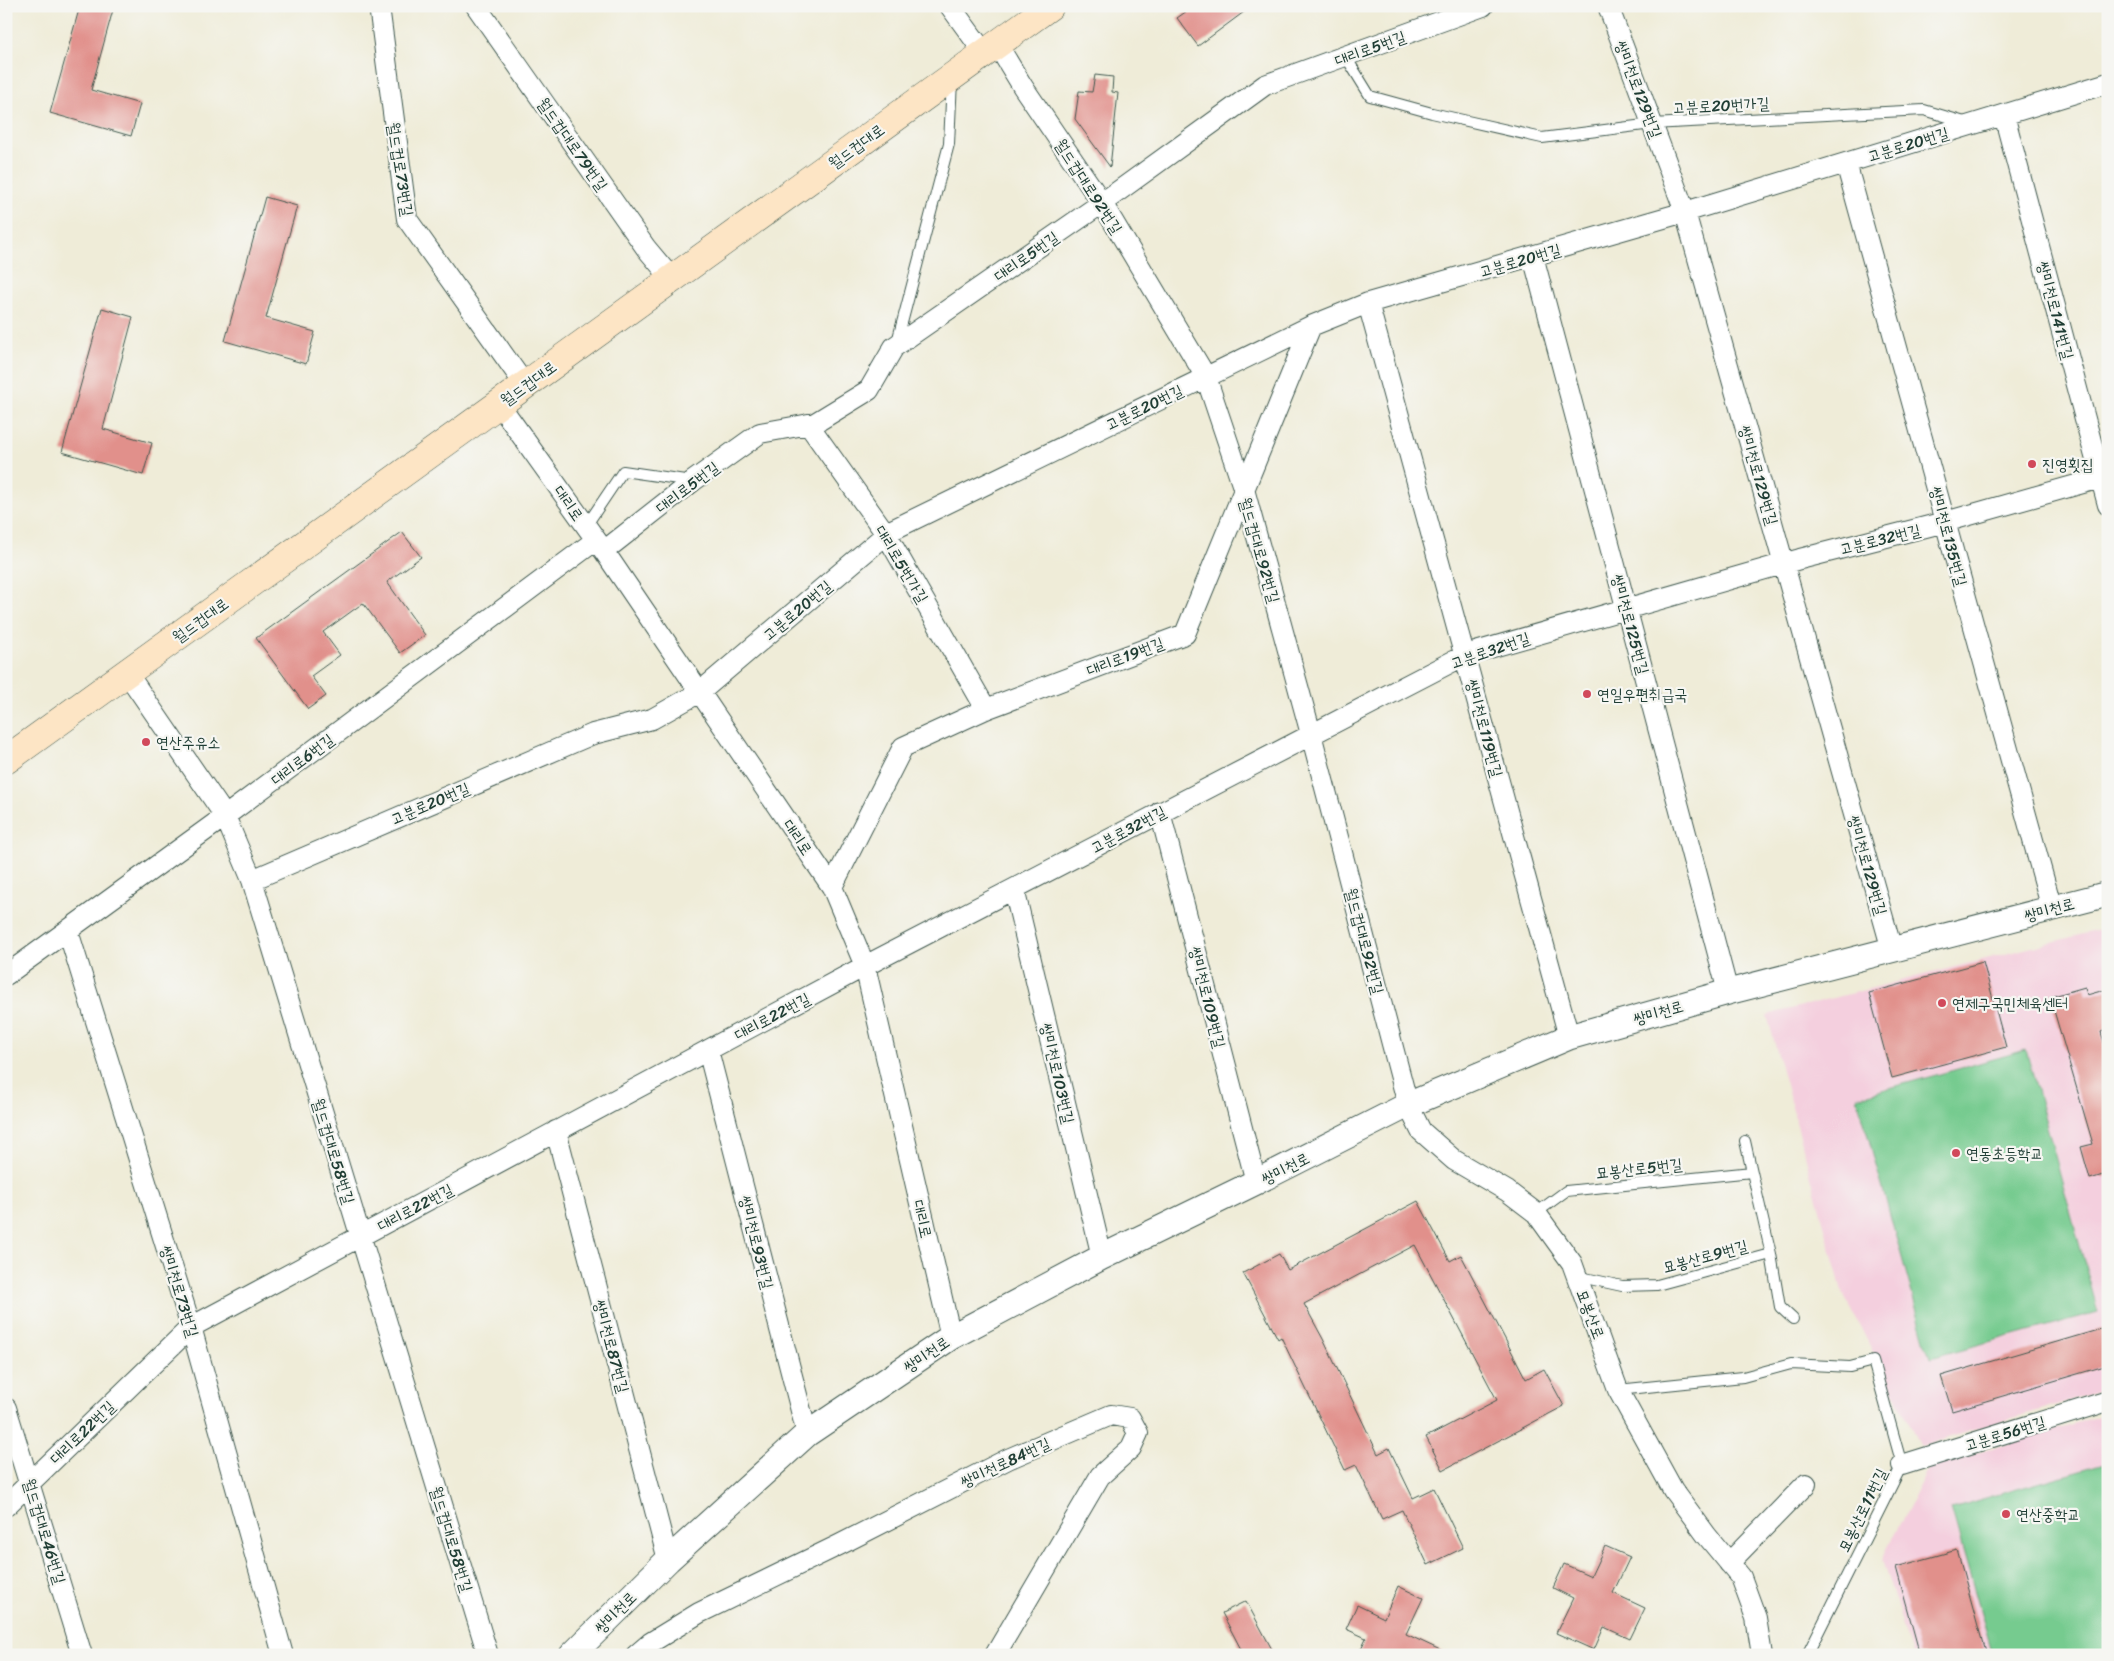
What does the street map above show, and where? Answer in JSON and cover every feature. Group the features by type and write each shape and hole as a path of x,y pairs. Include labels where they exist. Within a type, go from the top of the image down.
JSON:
{"main road":[{"name":"월드컵대로","path":"6,760 1050,6"}],"street":[{"name":"월드컵로73번길","path":"379,6 407,219 525,386"},
{"name":"월드컵대로79번길","path":"476,6 646,248 672,279"},
{"name":"월드컵대로92번길","path":"950,6 991,49 1023,87 1102,203 1206,377 1244,493 1311,734 1408,1105"},
{"name":"대리로5번길","path":"595,539 693,481 760,433 815,423 869,390 894,347 1102,203 1265,85 1483,6"},
{"name":"쌍미천로129번길","path":"1608,6 1685,212 1892,950"},
{"name":"고분로20번길","path":"252,880 593,734 652,719 700,692 886,534 1311,326 1368,303 1685,212 2108,83"},
{"name":"쌍미천로141번길","path":"2004,115 2104,477 2108,505"},
{"name":"쌍미천로135번길","path":"1846,163 2052,909"},
{"name":"쌍미천로125번길","path":"1534,256 1728,992"},
{"name":"쌍미천로119번길","path":"1368,303 1569,1037"},
{"name":"대리로19번길","path":"832,887 903,747 986,709 1186,634 1311,326"},
{"name":"대리로","path":"499,404 595,539 832,887 865,966 951,1337"},
{"name":"대리로5번가길","path":"808,424 886,534 986,709"},
{"name":"고분로32번길","path":"865,966 1464,655 1784,564 1945,522 2104,477"},
{"name":"대리로6번길","path":"6,975 225,816 595,539"},
{"name":"월드컵대로58번길","path":"127,673 225,816 252,880 359,1237 488,1655"},
{"name":"쌍미천로109번길","path":"1160,812 1256,1182"},
{"name":"쌍미천로103번길","path":"1014,889 1102,1257"},
{"name":"쌍미천로","path":"572,1655 668,1560 807,1434 951,1337 1102,1257 1408,1105 1569,1037 1728,992 2108,894"},
{"name":"쌍미천로73번길","path":"68,930 191,1327 283,1655"},
{"name":"대리로22번길","path":"6,1506 191,1327 865,966"},
{"name":"쌍미천로93번길","path":"708,1050 807,1434"},
{"name":"묘봉산로","path":"1408,1105 1421,1131 1454,1160 1507,1191 1536,1213 1572,1263 1618,1390 1673,1490 1741,1577 1756,1618 1762,1655"},
{"name":"쌍미천로87번길","path":"556,1131 668,1560"},
{"name":"고분로56번길","path":"1902,1465 2108,1401"},
{"name":"월드컵대로46번길","path":"6,1408 82,1655"},
{"name":"쌍미천로84번길","path":"636,1655 650,1643 699,1613 839,1545 1008,1459 1111,1415 1130,1418 1138,1433 1130,1448 1100,1476 995,1655"},
{"path":"1729,1563 1806,1484"}],"lane":[{"name":"고분로20번가길","path":"1346,57 1370,96 1432,113 1542,138 1652,124 1924,110 1973,124"},
{"path":"897,345 949,144 952,77"},
{"path":"595,539 623,471 693,481"},
{"path":"1745,1141 1771,1254"},
{"name":"묘봉산로5번길","path":"1536,1213 1566,1190 1752,1172"},
{"name":"묘봉산로9번길","path":"1576,1276 1622,1286 1657,1285 1771,1254 1780,1307 1793,1319"},
{"name":"묘봉산로11번길","path":"1618,1390 1743,1377 1791,1364 1850,1367 1873,1361 1902,1465 1807,1655"}],"shaded area":[{"name":"연동초등학교","path":"2099,930 2108,935 2108,1389 1921,1446 1842,1291 1767,1015"},
{"name":"연산중학교","path":"2108,1413 2108,1655 1912,1655 1882,1559 1928,1468"}],"green space":[{"path":"2026,1050 2098,1312 1930,1358 1857,1097"},
{"path":"2108,1463 2108,1655 1993,1655 1951,1508"}],"building":[{"path":"80,6 114,6 91,90 140,104 131,136 50,113"},
{"path":"1194,6 1252,6 1198,46 1177,18"},
{"path":"1095,75 1113,77 1112,92 1118,93 1110,167 1075,119 1079,91 1092,92"},
{"path":"265,197 297,206 266,318 315,332 306,364 225,341"},
{"path":"102,308 133,317 103,429 152,443 143,475 62,452"},
{"path":"402,532 421,557 387,582 425,635 400,653 363,603 323,632 340,655 311,676 326,696 308,709 256,638"},
{"path":"1983,962 2006,1047 1892,1078 1869,993"},
{"path":"2085,987 2087,995 2108,989 2108,1029 2101,1032 2108,1056 2108,1176 2103,1177 2103,1175 2090,1179 2081,1147 2093,1144 2050,997"},
{"path":"1418,1201 1450,1261 1461,1255 1526,1379 1544,1369 1564,1406 1443,1470 1426,1437 1497,1400 1415,1245 1304,1304 1323,1339 1378,1454 1389,1448 1413,1498 1434,1488 1463,1548 1428,1565 1402,1510 1382,1519 1356,1465 1345,1470 1281,1337 1278,1339 1243,1273 1279,1254 1288,1270"},
{"path":"2108,1327 2108,1365 1952,1411 1941,1376"},
{"path":"1605,1546 1630,1557 1613,1593 1645,1608 1630,1639 1604,1627 1594,1650 1556,1633 1573,1598 1553,1588 1564,1564 1591,1576"},
{"path":"1957,1550 1986,1655 1920,1655 1896,1567"},
{"path":"1398,1586 1423,1598 1406,1634 1451,1655 1358,1655 1366,1638 1346,1629 1357,1605 1384,1618"},
{"path":"1246,1601 1275,1655 1244,1655 1222,1613"}],"place":[{"name":"진영횟집","path":"2032,464"},
{"name":"연일우편취급국","path":"1587,694"},
{"name":"연산주유소","path":"146,742"},
{"name":"연제구국민체육센터","path":"1942,1003"},
{"name":"연동초등학교","path":"1956,1153"},
{"name":"연산중학교","path":"2006,1514"}]}
